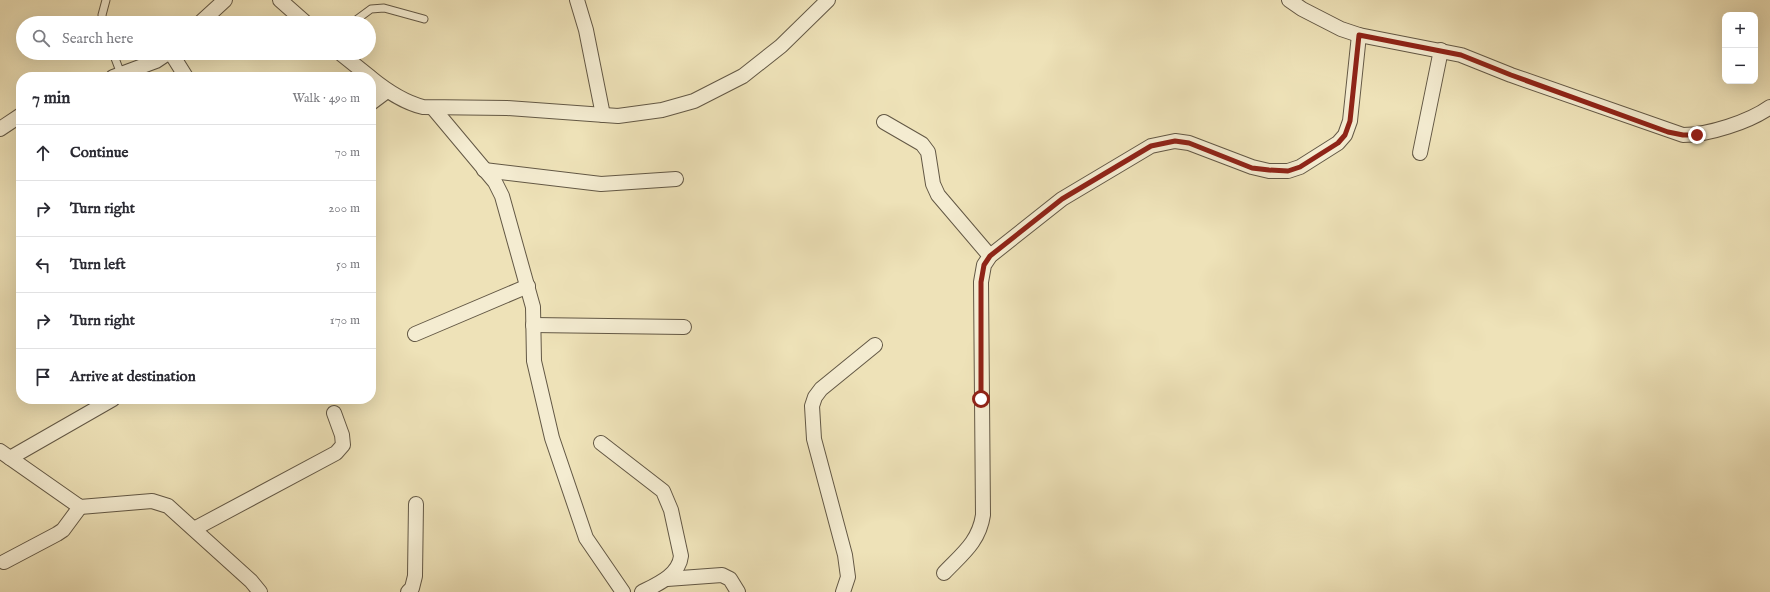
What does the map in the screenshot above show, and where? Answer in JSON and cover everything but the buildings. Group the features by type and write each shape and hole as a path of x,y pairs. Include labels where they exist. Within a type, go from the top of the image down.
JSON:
{"street":[{"path":"208,16 225,0"},
{"path":"280,0 298,16"},
{"path":"577,0 586,30 603,115"},
{"path":"1289,0 1302,9 1341,29 1359,35 1461,55 1511,75 1683,135 1697,135 1711,131 1751,118 1770,107"},
{"path":"376,83 387,91 411,104 433,108 508,108 618,116 662,110 694,101 743,76 781,46 826,1"},
{"path":"944,573 976,538 981,529 983,515 981,282 984,265 990,256 1062,199 1151,146 1175,141 1189,143 1252,168 1288,171 1300,167 1338,143 1345,135 1350,121 1359,35"},
{"path":"1420,154 1441,50"},
{"path":"127,72 158,60"},
{"path":"175,60 183,72"},
{"path":"348,60 363,72"},
{"path":"376,99 387,91"},
{"path":"433,108 495,182 502,196 533,307 534,361 557,453 586,538 623,592"},
{"path":"0,129 16,118"},
{"path":"884,122 922,144 928,152 933,184 938,195 990,256"},
{"path":"484,170 601,184 676,179"},
{"path":"415,334 528,286"},
{"path":"533,325 684,327"},
{"path":"843,592 848,577 845,555 830,495 815,450 812,406 815,397 821,389 875,345"},
{"path":"103,404 5,454 80,507 152,501 168,506 251,581 260,592"},
{"path":"194,529 336,453 343,445 342,435 334,413"},
{"path":"601,443 663,491 671,510 682,556 681,562 667,579 642,592"},
{"path":"408,592 412,588 415,576 416,504"},
{"path":"4,562 63,530 80,507"},
{"path":"667,579 722,575 730,579 738,592"}],"lane":[{"path":"102,16 106,0"},
{"path":"362,16 371,9 384,8 424,19"},
{"path":"114,60 116,72"}],"route":[{"path":"981,399 981,282 984,265 990,256 1062,199 1151,146 1163,142 1175,141 1189,143 1252,168 1288,171 1300,167 1338,143 1345,135 1350,121 1359,35 1461,55 1511,75 1668,132 1683,135 1697,135"}]}
